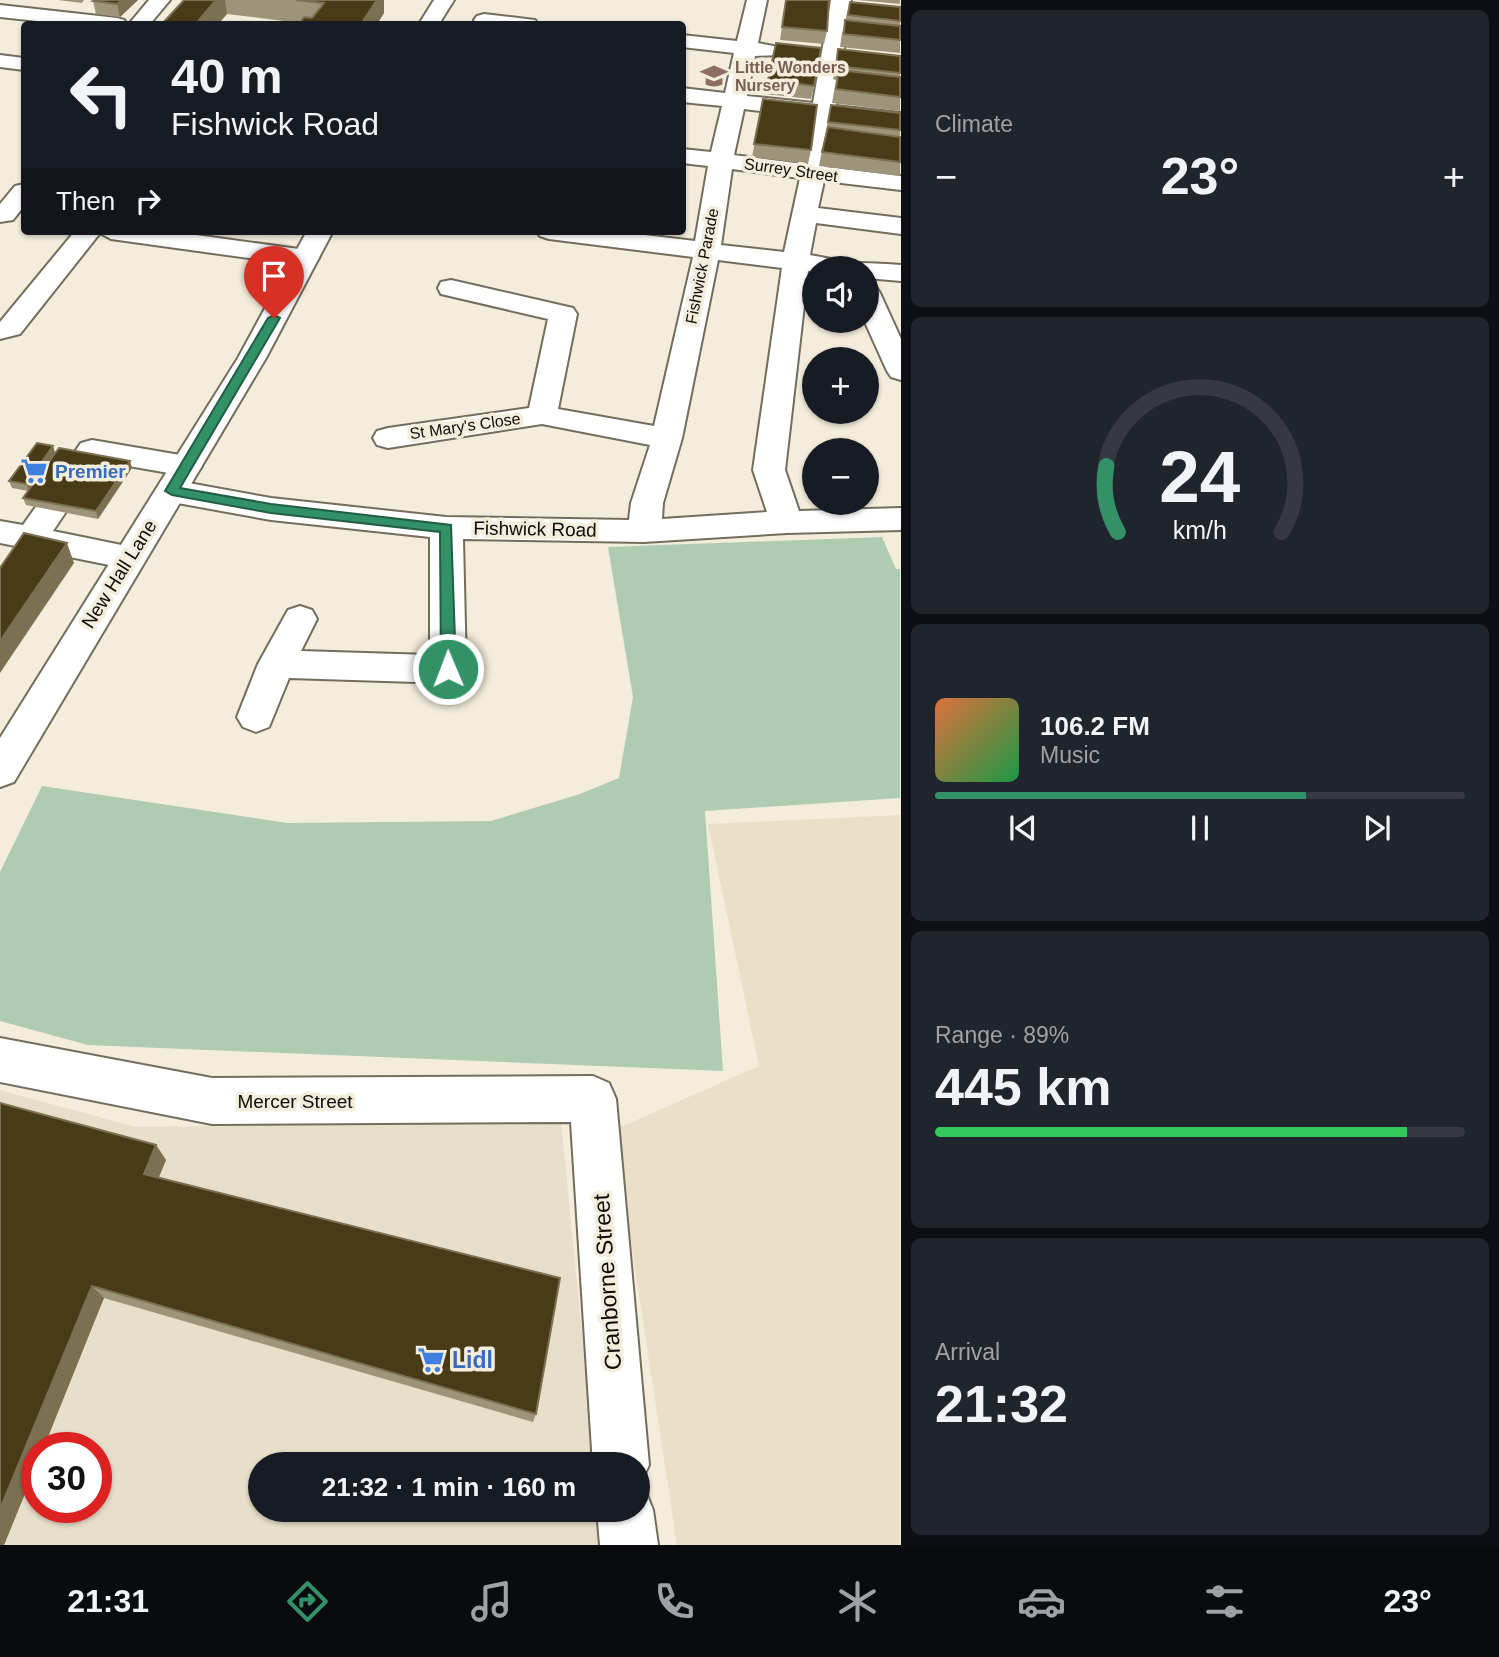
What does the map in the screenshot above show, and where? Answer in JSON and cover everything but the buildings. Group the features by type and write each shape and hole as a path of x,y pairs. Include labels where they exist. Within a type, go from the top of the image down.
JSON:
{"main road":[{"path":"142,21 160,0"},
{"path":"431,21 444,0"},
{"name":"Fishwick Parade","path":"643,531 647,503 667,438 707,250 734,101 757,0"},
{"path":"0,11 90,21"},
{"path":"787,522 769,470 796,261 824,111 828,65 845,14"},
{"path":"484,20 495,21"},
{"path":"686,41 747,48 828,65"},
{"path":"0,61 21,64"},
{"path":"686,95 901,120"},
{"path":"818,138 846,142"},
{"name":"Surrey Street","path":"686,156 901,183"},
{"path":"9,216 21,196"},
{"path":"806,214 901,226"},
{"path":"0,331 10,328 85,235"},
{"path":"167,235 313,245"},
{"path":"582,235 802,262"},
{"name":"New Hall Lane","path":"0,771 252,358 313,245"},
{"path":"879,270 900,269"},
{"name":"St Mary's Close","path":"451,288 563,314 542,415"},
{"path":"879,322 901,371"},
{"name":"St Mary's Close","path":"388,438 542,415 667,438"},
{"name":"Fishwick Road","path":"16,535 92,450 271,509 446,528 643,531 787,522 901,519"},
{"path":"276,664 448,669 446,528"},
{"path":"16,535 129,557"},
{"path":"256,716 276,664 300,619"},
{"name":"Mercer Street","path":"0,1060 212,1101 593,1099"},
{"name":"Cranborne Street","path":"593,1099 620,1452"},
{"path":"626,1522 629,1545"}],"shaded area":[{"path":"900,815 900,1545 677,1545 614,1130 759,1066 708,824"},
{"path":"0,1090 136,1127 561,1121 594,1452 248,1452 248,1522 601,1522 603,1545 0,1545"}],"green space":[{"path":"882,537 896,569 900,569 900,798 705,811 723,1071 88,1045 0,1021 0,872 42,786 287,823 491,821 580,794 619,778 633,697 608,547"}],"place":[{"name":"Little Wonders Nursery","path":"714,76"},
{"name":"Premier","path":"34,471"},
{"name":"Lidl","path":"431,1360"}],"route":[{"path":"274,318 172,491 271,509 446,528 448,669"}]}
